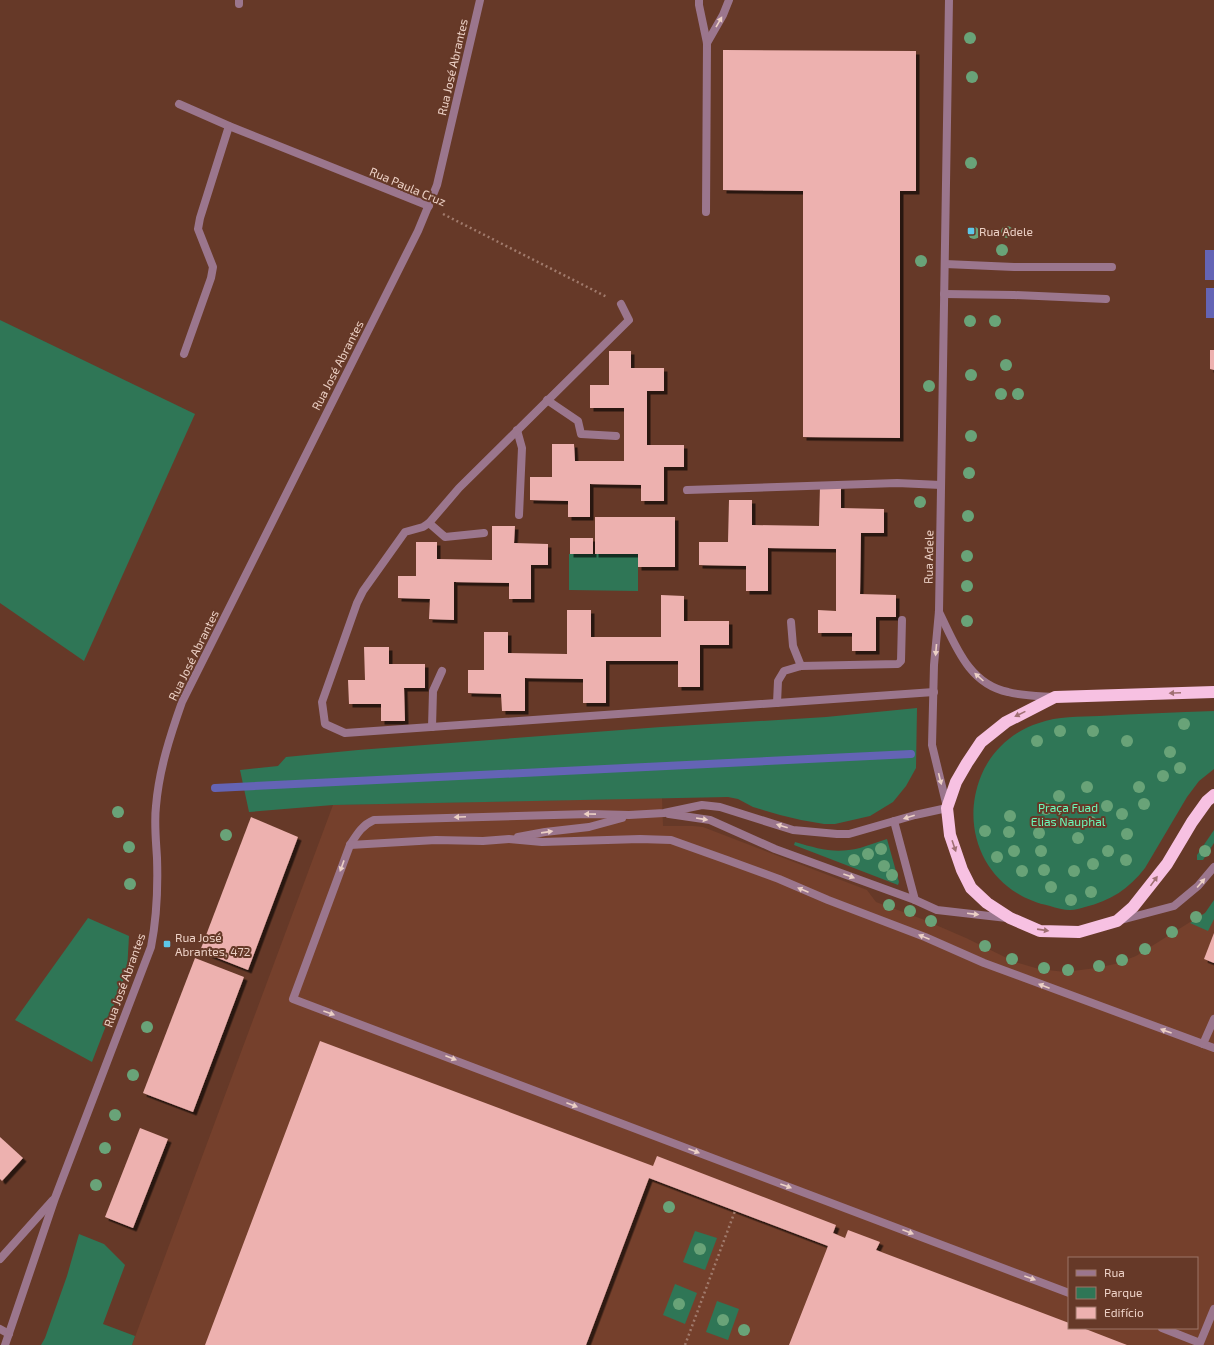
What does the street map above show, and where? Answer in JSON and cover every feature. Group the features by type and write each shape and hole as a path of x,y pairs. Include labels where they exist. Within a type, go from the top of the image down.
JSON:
{"highway":[{"path":"1214,692 1056,697 1006,722 981,742 967,762 956,782 947,808 950,835 962,870 971,888 987,903 1010,918 1040,931 1079,932 1117,921 1133,908 1167,864 1192,822 1207,801 1214,795"}],"street":[{"name":"Rua José Abrantes","path":"5,1345 55,1198 151,947 157,903 156,807 160,776 182,702 418,231 437,185 480,0"},
{"path":"699,0 707,43 706,212"},
{"path":"707,43 723,15 729,0"},
{"name":"Rua Adele","path":"947,808 932,745 934,665 939,611 949,0"},
{"name":"Rua Paula Cruz","path":"179,104 229,126 428,206"},
{"path":"184,354 211,278 213,267 198,229 200,218 229,126"},
{"path":"945,264 1014,267 1112,267"},
{"path":"944,294 1014,295 1106,300"},
{"path":"621,304 629,320 459,488 428,523 423,527 405,532 363,591 357,603 322,702 325,724 345,733 934,692"},
{"path":"547,400 578,421 581,434 616,436"},
{"path":"517,430 522,448 519,515"},
{"path":"687,490 897,483 941,485"},
{"path":"428,523 446,537 484,533"},
{"name":"Rua Adele","path":"939,611 966,665 981,680 993,688 1008,692 1056,697"},
{"path":"777,703 778,681 784,671 801,666 898,664 901,662 902,620"},
{"path":"792,622 793,646 801,666"},
{"path":"432,727 433,690 442,671"},
{"path":"947,808 849,834 830,834 793,830 720,807 702,805 664,813 629,816 583,814 374,820 366,823 350,845 293,999 1068,1293"},
{"path":"664,813 710,820 775,849 915,900 937,910 1010,918"},
{"path":"350,845 436,840 483,841 509,839 545,832 589,827 629,816"},
{"path":"894,821 915,900"},
{"path":"509,839 542,842 640,839 671,840 756,871 925,937 984,963 1214,1048"},
{"path":"1117,921 1174,906 1198,886 1214,867"},
{"path":"1203,1044 1214,1019"},
{"path":"0,1260 55,1198"},
{"path":"1165,1329 1200,1343 1214,1309"},
{"path":"0,1329 9,1334"}],"path":[{"name":"Rua Paula Cruz","path":"428,206 621,304"},
{"path":"685,1345 735,1211"}],"shaded area":[{"path":"1205,250 1214,250 1214,280 1205,280"},
{"path":"1206,288 1214,288 1214,318 1206,318"},
{"path":"662,798 663,826 703,827 867,890 876,902 922,919 966,938 1015,962 1039,969 1065,972 1115,964 1136,956 1214,907 1214,1345 132,1345 333,805"}],"green space":[{"path":"0,320 195,414 84,661 0,603"},
{"path":"569,554 638,554 638,591 569,590"},
{"path":"917,708 916,768 906,786 893,802 870,816 835,824 824,824 780,815 753,807 738,799 728,797 333,805 249,812 240,770 278,766 286,757 358,750 661,727 826,717"},
{"name":"Praça Fuad Elias Nauphal","path":"1214,711 1214,769 1199,781 1187,797 1145,868 1126,888 1111,898 1103,901 1076,909 1065,910 1029,899 1010,889 995,875 984,858 977,839 974,819 975,797 981,776 991,758 1004,743 1020,731 1046,721 1061,718"},
{"path":"1214,830 1214,843 1203,860 1197,860 1197,855"},
{"path":"887,839 899,882 898,885 794,845 795,842 820,849 843,851 860,848"},
{"path":"1214,900 1214,919 1208,931 1190,923 1205,913"},
{"path":"88,918 129,936 127,971 92,1062 15,1020"},
{"path":"695,1231 717,1238 705,1270 683,1262"},
{"path":"79,1234 104,1244 125,1265 103,1324 135,1336 132,1345 41,1345 45,1338 67,1276"},
{"path":"675,1284 697,1293 685,1324 663,1315"},
{"path":"717,1301 739,1309 728,1340 706,1332"}],"building":[{"path":"723,50 916,51 916,191 900,191 900,438 803,437 803,191 723,190"},
{"path":"1210,350 1214,350 1214,370 1210,369"},
{"path":"609,351 631,351 631,368 664,368 664,391 647,391 647,445 684,445 684,467 664,467 664,501 641,501 641,485 590,484 590,517 568,517 568,501 530,500 530,477 552,477 552,444 574,444 575,461 624,461 624,408 590,408 590,385 609,385"},
{"path":"820,486 841,486 841,508 884,509 884,533 861,533 860,594 896,595 896,617 876,617 876,651 852,651 852,633 818,633 818,610 836,611 836,549 768,548 768,591 746,591 746,566 699,565 699,542 728,542 729,500 752,500 752,525 819,526"},
{"path":"595,517 675,517 675,567 638,567 638,554 595,554"},
{"path":"492,526 515,526 514,543 548,544 548,565 531,565 531,599 509,599 509,583 454,582 454,620 429,619 430,599 398,598 398,576 416,576 416,542 437,542 437,559 492,560"},
{"path":"570,538 593,538 593,554 570,554"},
{"path":"661,595 684,596 684,621 729,621 729,645 700,645 700,687 678,687 678,661 606,661 606,703 583,703 583,679 525,678 525,711 502,711 501,694 468,693 468,670 484,670 484,632 508,632 508,653 567,654 567,610 591,610 591,637 661,637"},
{"path":"364,647 389,647 389,664 425,664 425,688 404,688 405,721 381,721 381,704 349,704 348,680 365,680"},
{"path":"251,817 298,837 248,970 200,951"},
{"path":"1214,933 1214,963 1204,959"},
{"path":"195,958 244,977 193,1112 143,1093"},
{"path":"320,1041 653,1166 657,1156 836,1225 833,1233 845,1238 848,1230 880,1242 876,1250 1068,1323 1068,1329 1086,1329 1127,1345 789,1345 828,1246 649,1178 586,1345 205,1345"},
{"path":"140,1128 168,1139 133,1228 105,1217"},
{"path":"0,1137 23,1158 2,1181 0,1179"}],"waterway":[{"path":"215,788 911,754"}],"place":[{"name":"Rua Adele","path":"971,231"},
{"name":"Rua José Abrantes, 472","path":"167,944"}]}
